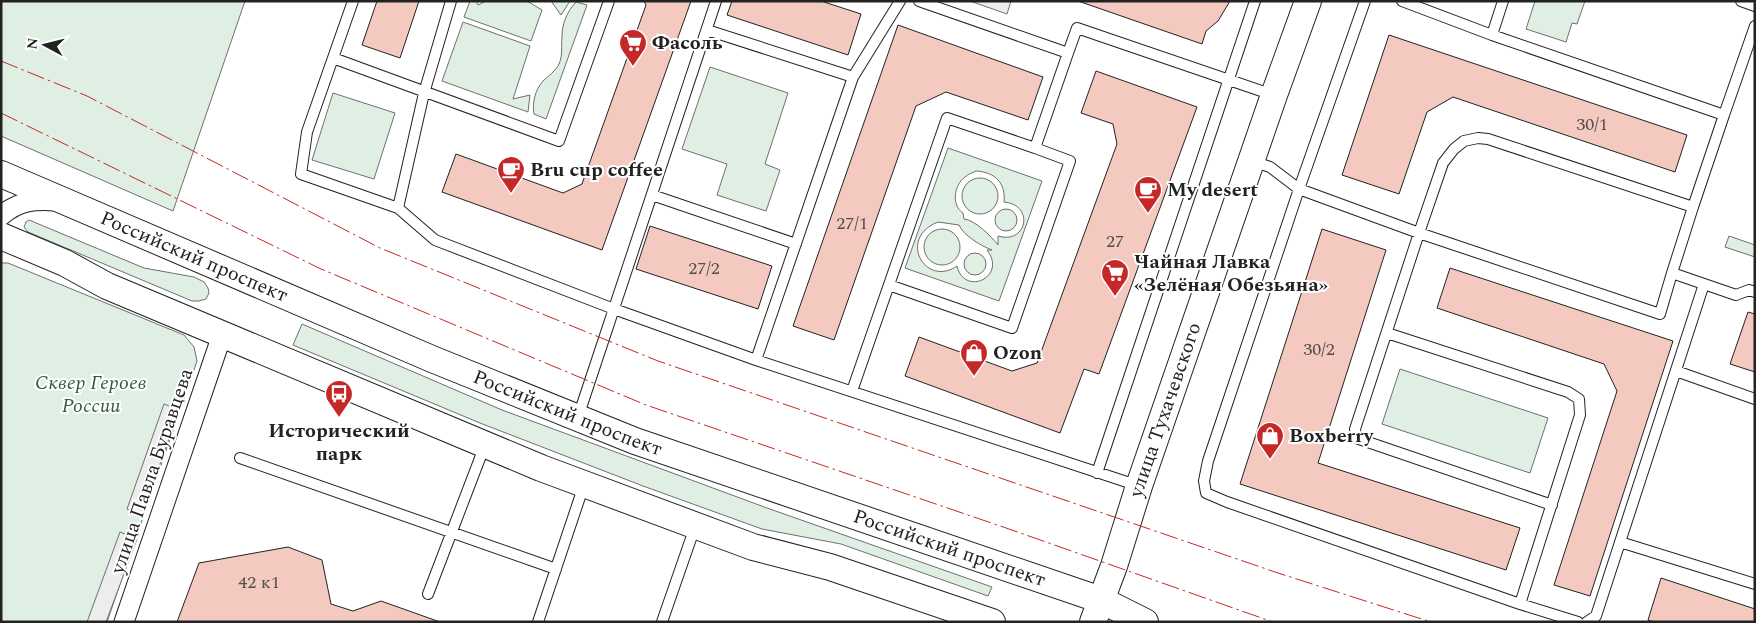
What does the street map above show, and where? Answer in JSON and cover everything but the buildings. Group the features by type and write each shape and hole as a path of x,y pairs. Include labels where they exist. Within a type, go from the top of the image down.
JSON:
{"main road":[{"name":"улица Тухачевского","path":"1107,613 1114,566 1139,486 1308,1"},
{"name":"Российский проспект","path":"1,174 432,359 578,418 1107,613 1145,622"},
{"path":"1,236 65,263 106,286 584,484 753,547 830,567 992,622"}],"street":[{"path":"1,216 11,207 39,199 65,202"},
{"name":"улица Павла Буравцева","path":"124,622 222,335"}],"lane":[{"path":"353,1 307,132 302,174 398,208 435,240 614,309 756,360 1139,486"},
{"path":"398,208 424,92 451,1"},
{"path":"333,58 559,141 609,1"},
{"path":"578,418 716,1"},
{"path":"756,360 853,77 900,1"},
{"path":"919,1 1068,53"},
{"path":"1097,473 1255,1"},
{"path":"1366,1 1299,189 1208,460 1204,481 1206,493 1520,604 1578,622"},
{"path":"1402,1 1492,35 1724,115"},
{"path":"1492,35 1503,1"},
{"path":"1741,1 1755,6"},
{"path":"1251,161 1270,167 1299,189 1419,233 1660,314 1693,207 1755,26"},
{"path":"1035,148 1077,28 1274,95"},
{"path":"707,30 853,77"},
{"path":"852,391 947,118 1070,161 1012,328 889,285"},
{"path":"1552,505 1356,438 1355,429 1443,163 1454,149 1464,142 1478,138 1498,142 1693,207"},
{"path":"652,195 796,244"},
{"path":"1672,273 1736,295 1750,290 1755,292"},
{"path":"1587,622 1596,616 1704,284"},
{"path":"1388,333 1568,392 1579,399 1580,415 1520,604"},
{"path":"1676,371 1755,399"},
{"path":"428,594 485,444"},
{"path":"240,458 556,569"},
{"path":"538,622 584,484"},
{"path":"662,622 696,526"},
{"path":"1620,542 1755,584"}],"green space":[{"path":"1,1 245,1 173,211 1,136"},
{"path":"470,1 476,1 478,5 486,1 527,1 542,10 531,41 464,17"},
{"path":"551,1 570,1 561,15"},
{"path":"1535,1 1585,1 1577,24 1572,23 1566,42 1526,29"},
{"path":"576,2 587,5 546,119 534,114 533,105 535,97 540,85 559,64 564,22"},
{"path":"463,22 530,46 513,99 530,95 528,112 442,81"},
{"path":"710,67 788,93 765,164 780,170 766,211 717,195 727,164 682,149"},
{"path":"333,93 395,113 374,179 312,160"},
{"path":"948,148 1042,181 999,301 905,268","holes":["976,171 994,176 1003,189 1004,202 1014,205 1023,216 1024,223 1021,230 1016,235 1008,237 998,236 998,245 978,225 964,219 963,213 955,200 958,185 966,176","938,222 959,225 964,233 973,240 992,250 987,250 992,260 992,268 989,275 975,282 961,275 957,266 945,271 935,271 926,266 920,258 918,249 919,239 926,229"]},
{"path":"980,178 987,179 993,183 997,189 997,203 993,209 987,213 980,214 973,213 967,209 963,203 962,196 963,189 967,183 973,179"},
{"path":"1002,209 1010,209 1017,216 1017,224 1010,231 1002,231 995,224 995,216"},
{"path":"29,220 144,268 194,277 204,282 209,293 206,299 192,301 28,232 24,227"},
{"path":"942,229 949,230 955,234 959,240 959,254 955,260 949,264 942,265 935,264 929,260 925,254 924,247 925,240 929,234 935,230"},
{"path":"1729,236 1755,245 1755,257 1725,247"},
{"path":"971,253 979,253 986,260 986,268 979,275 971,275 964,268 964,260"},
{"name":"Сквер Героев России","path":"1,263 8,263 184,335 194,347 197,361 107,622 1,622"},
{"path":"302,324 502,410 767,508 992,587 988,596 841,544 762,529 643,486 480,423 293,345"},
{"path":"1400,369 1548,418 1530,473 1382,424"}],"shaded area":[{"path":"970,1 1011,1 1007,14"},
{"path":"164,404 179,410 142,515 127,509"},
{"path":"120,532 137,539 106,622 87,622"}],"power":[{"path":"1,61 87,96 380,248 658,361 1278,573 1431,622"},
{"path":"1,113 321,269 646,405 1009,529 1273,622"}],"place":[{"name":"Фасоль","path":"633,67"},
{"name":"Bru cup coffee","path":"511,194"},
{"name":"My desert","path":"1148,214"},
{"name":"Чайная Лавка «Зелёная Обезьяна»","path":"1115,297"},
{"name":"Ozon","path":"974,377"},
{"name":"Исторический парк","path":"339,418"},
{"name":"Boxberry","path":"1270,460"}]}
